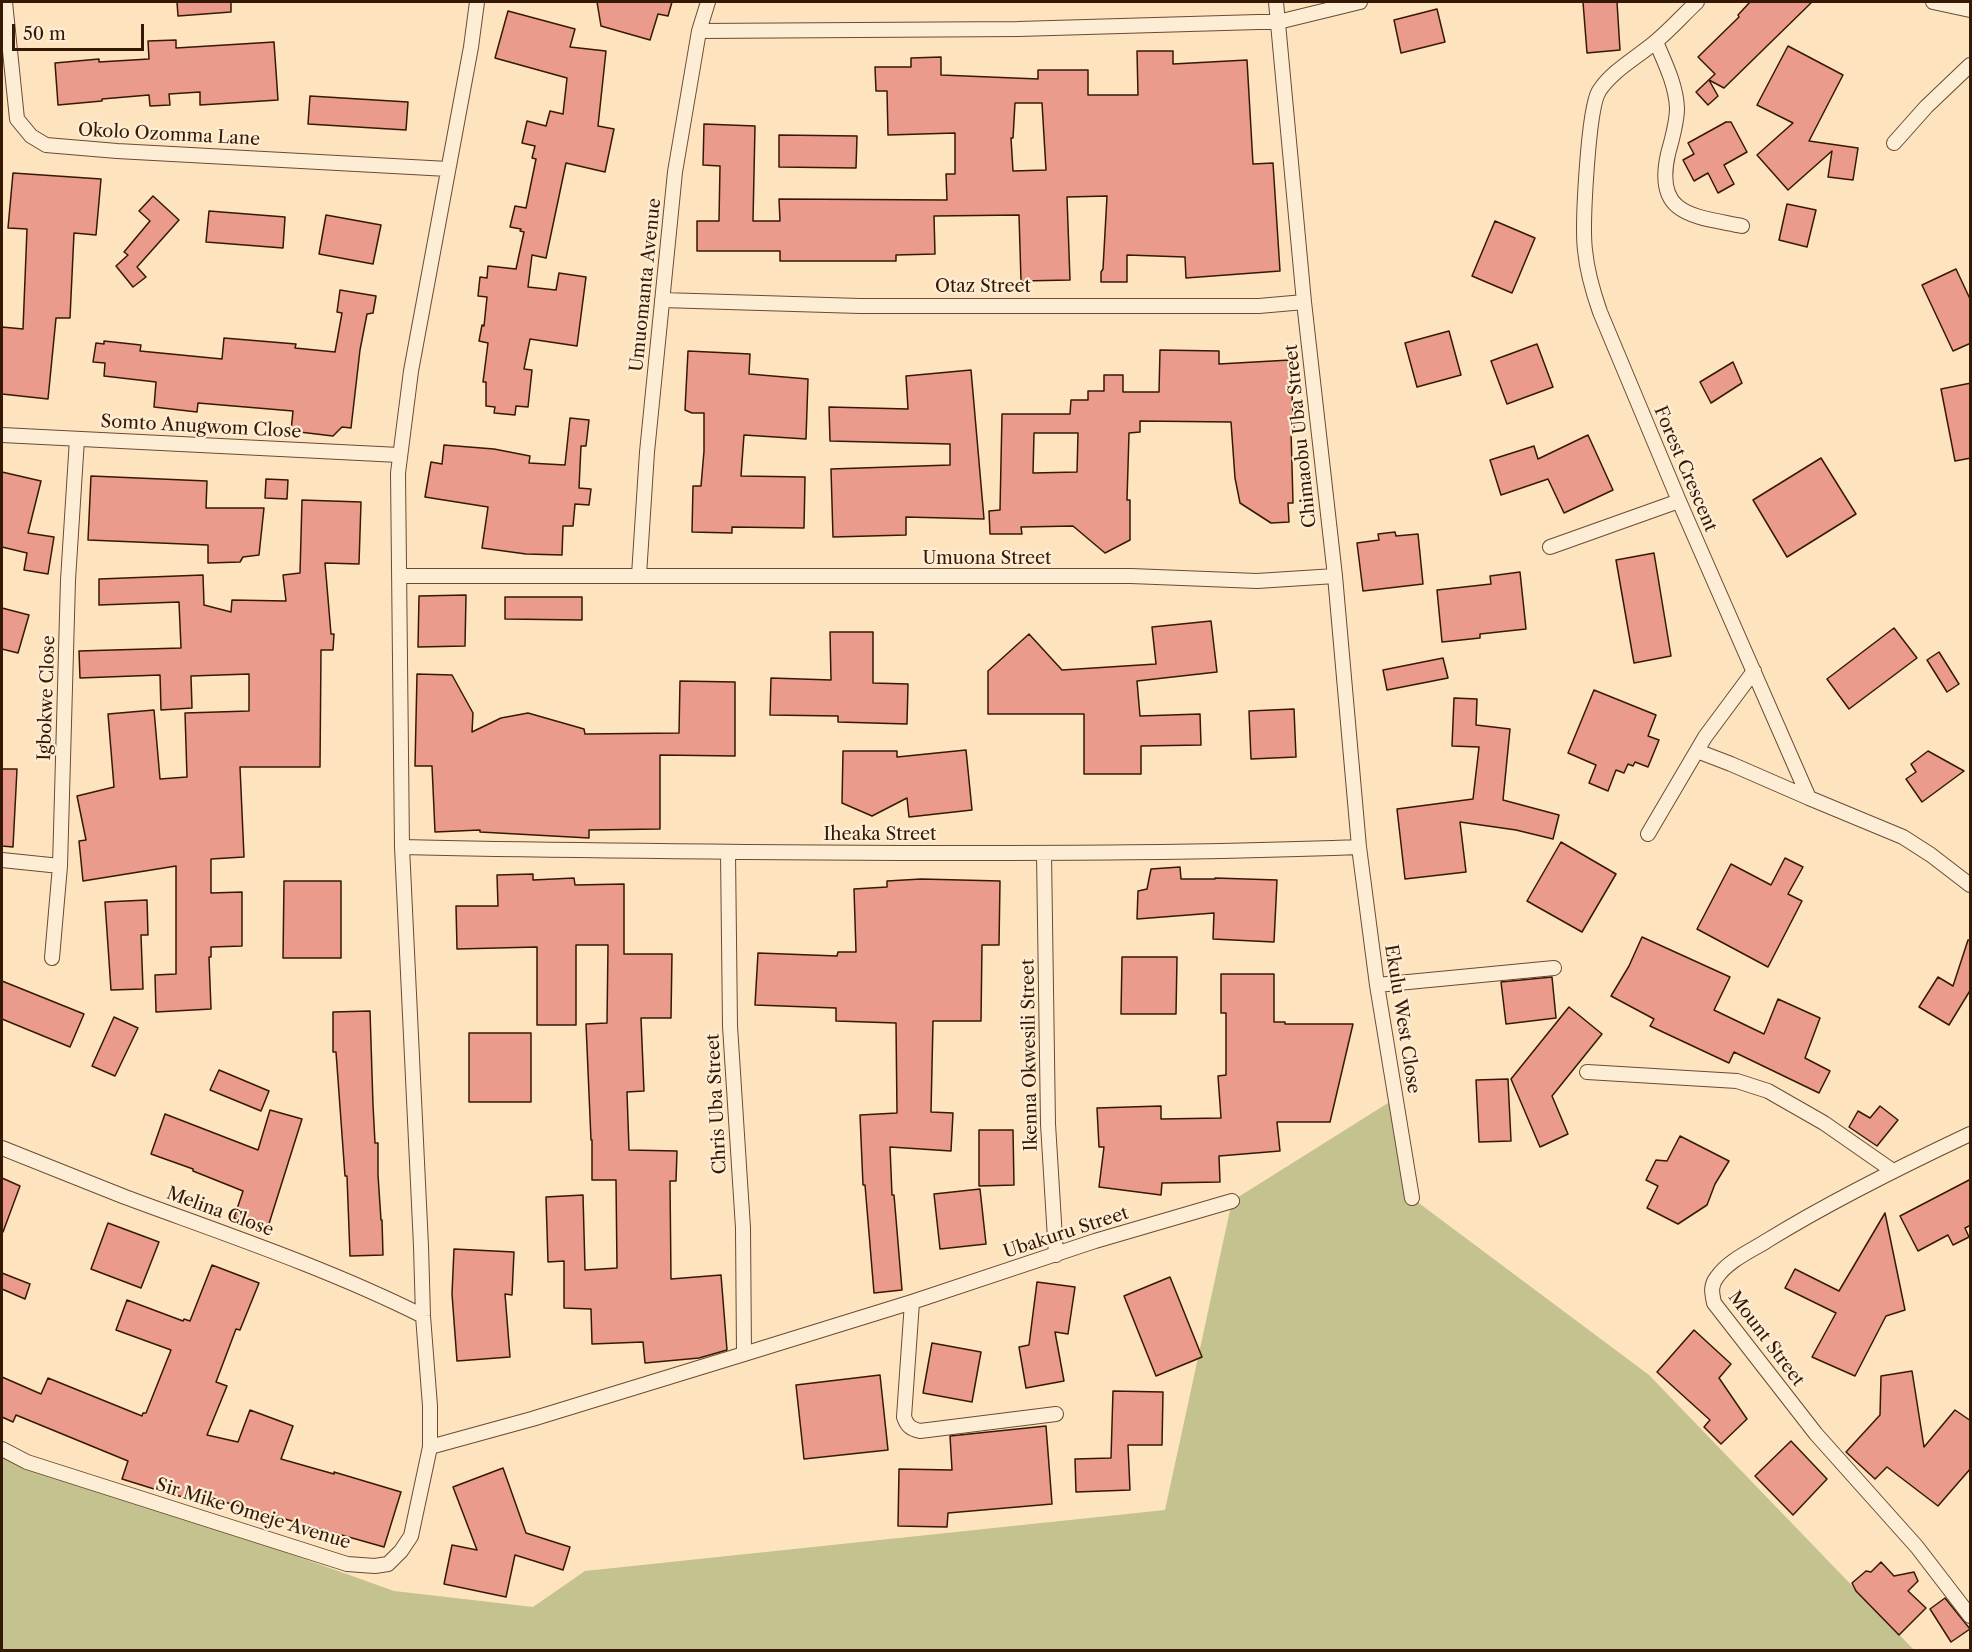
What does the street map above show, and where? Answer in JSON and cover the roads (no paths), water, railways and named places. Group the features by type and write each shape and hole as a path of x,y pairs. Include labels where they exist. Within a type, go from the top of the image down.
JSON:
{"street":[{"name":"Okolo Ozomma Lane","path":"5,2 17,119 31,136 46,145 448,169"},
{"name":"Sir Mike Omeje Avenue","path":"2,1449 27,1462 348,1564 375,1566 388,1564 411,1536 430,1446 430,1406 423,1316 402,847 399,455 411,371 471,47 477,2"},
{"name":"Umuomanta Avenue","path":"639,575 647,452 675,172 699,31 708,2"},
{"name":"Chimaobu Uba Street","path":"1276,2 1304,302 1335,576 1359,847"},
{"path":"699,31 1040,28 1278,22 1360,2"},
{"name":"Forest Crescent","path":"1696,2 1656,42 1631,60 1597,94 1590,144 1584,232 1585,251 1590,283 1600,312 1678,501 1809,798"},
{"path":"1933,2 1971,10"},
{"path":"1656,42 1675,93 1677,110 1665,181 1670,197 1680,210 1702,218 1742,226"},
{"path":"1893,143 1926,107 1971,65"},
{"name":"Otaz Street","path":"662,300 860,306 1258,306 1304,302"},
{"name":"Somto Anugwom Close","path":"2,435 399,455"},
{"name":"Igbokwe Close","path":"52,958 60,866 68,580 77,439"},
{"path":"1550,548 1678,501"},
{"name":"Umuona Street","path":"399,576 1131,576 1257,581 1335,576"},
{"path":"1648,834 1697,751 1754,671"},
{"path":"1697,751 1903,837 1971,885"},
{"name":"Iheaka Street","path":"402,847 1044,854 1234,852 1359,847"},
{"name":"Ekulu West Close","path":"1359,847 1377,985 1412,1197"},
{"name":"Chris Uba Street","path":"728,852 729,1014 743,1228 744,1354"},
{"name":"Ikenna Okwesili Street","path":"1044,854 1048,1124 1056,1255"},
{"path":"2,860 60,866"},
{"path":"1377,985 1554,968"},
{"path":"1587,1072 1737,1081 1768,1091 1806,1112 1893,1171"},
{"name":"Mount Street","path":"1971,1134 1893,1171 1794,1224 1730,1264 1717,1276 1711,1287 1714,1303 1816,1434 1917,1547 1971,1616"},
{"name":"Melina Close","path":"2,1148 123,1196 295,1259 384,1296 423,1316"},
{"name":"Ubakuru Street","path":"430,1446 532,1419 912,1302 1095,1241 1232,1201"},
{"path":"912,1302 904,1417 907,1425 912,1429 920,1431 1056,1414"}]}
